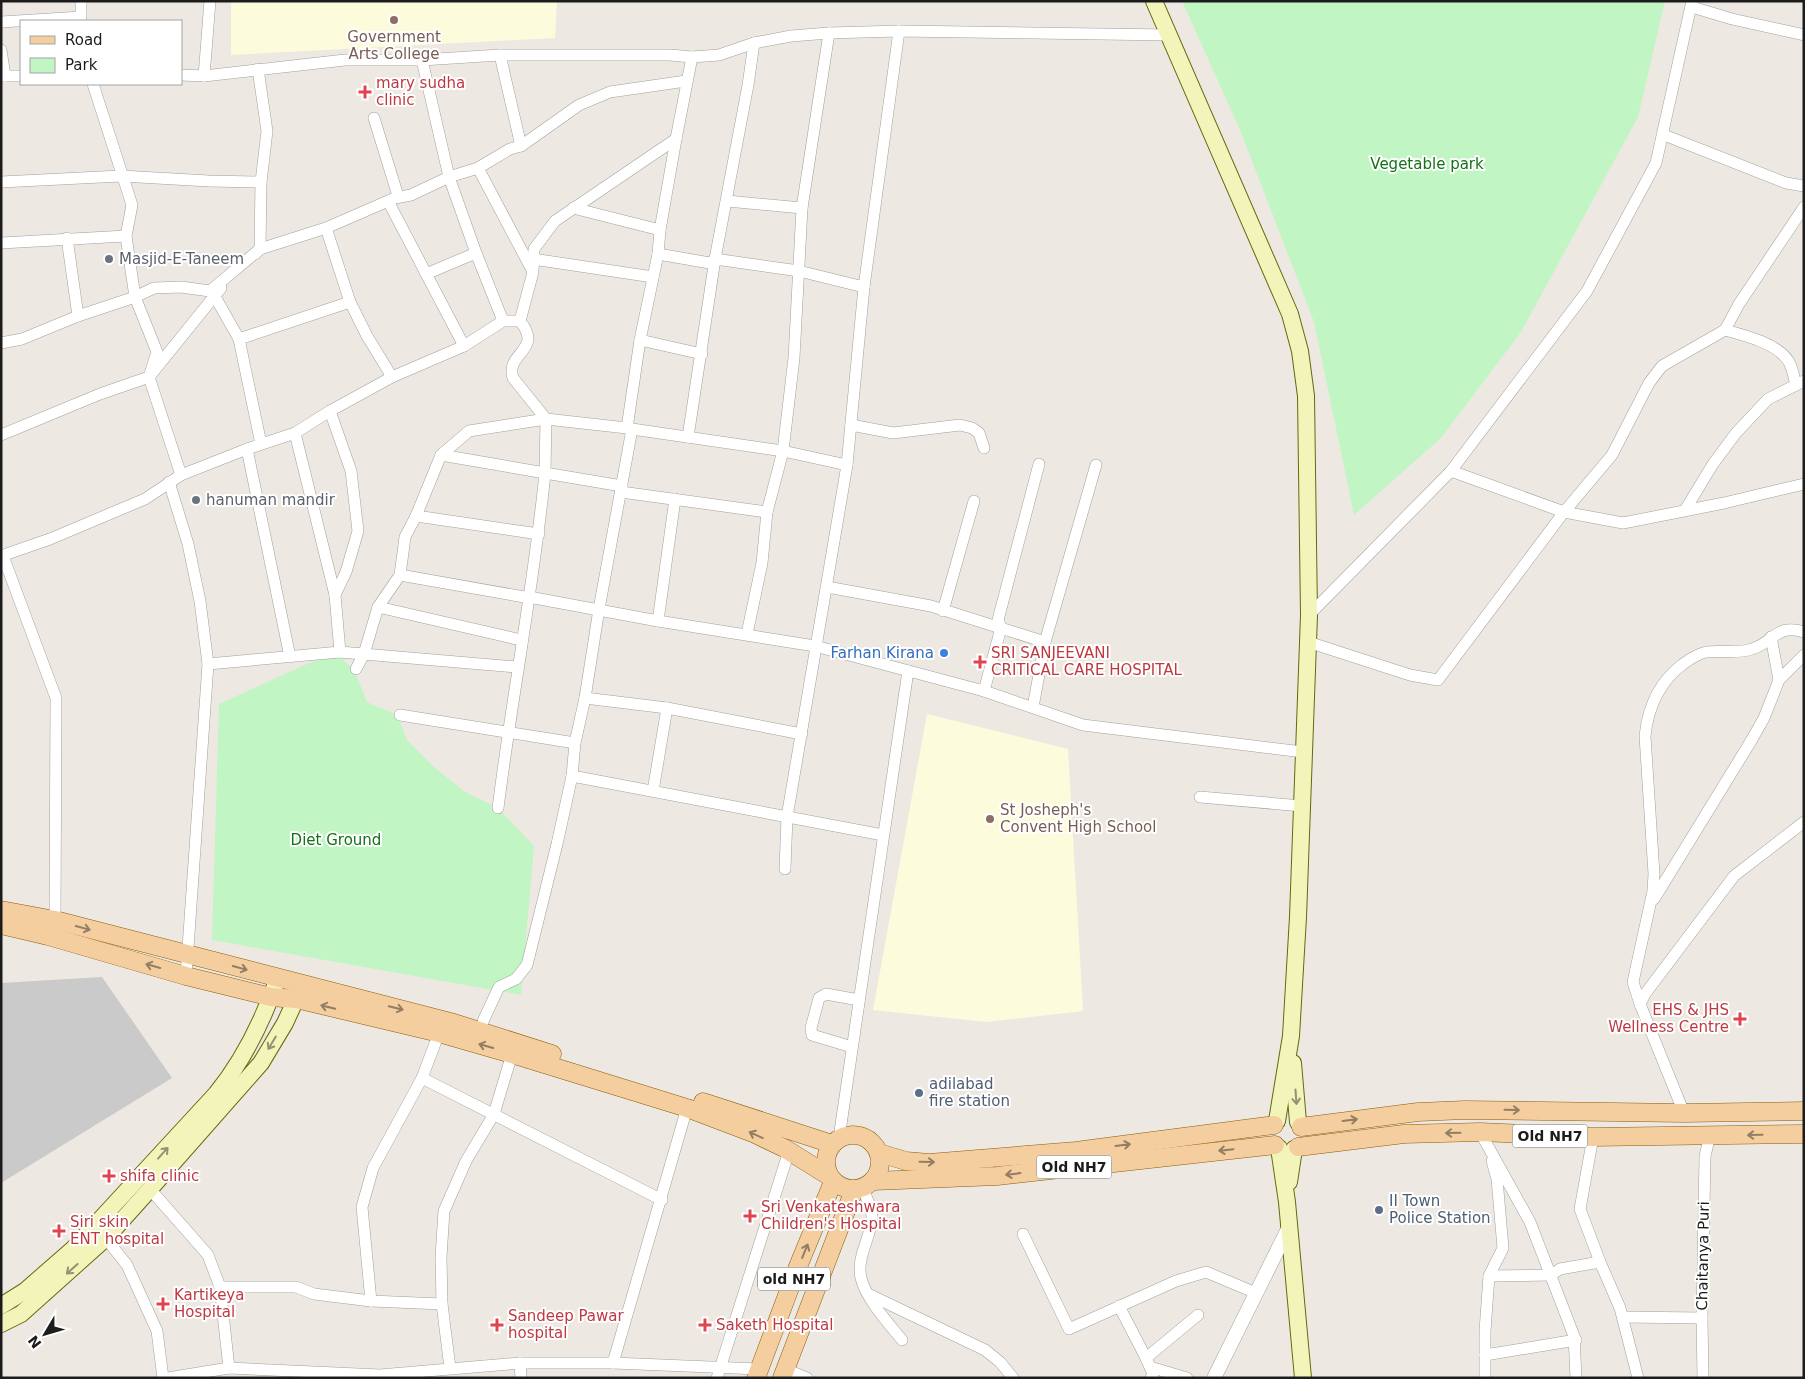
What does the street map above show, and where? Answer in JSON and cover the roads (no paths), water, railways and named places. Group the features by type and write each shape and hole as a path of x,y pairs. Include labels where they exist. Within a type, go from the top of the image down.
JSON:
{"main road":[{"path":"1154,1 1290,314 1300,351 1306,396 1309,615 1298,917 1291,1036 1276,1123 1271,1136 1286,1147"},
{"path":"1,910 55,920 278,978 297,991 687,1108 753,1133 789,1150 831,1179"},
{"path":"1,925 48,936 186,976 271,997 297,991 432,1017 835,1141"},
{"path":"1,1324 22,1314 101,1232 228,1079 258,1027 278,978"},
{"path":"1,1306 25,1291 67,1254 101,1232 150,1189 261,1063 285,1023 297,991"},
{"path":"1286,1147 1303,1138 1291,1036"},
{"name":"Old NH7","path":"1300,1124 1418,1112 1461,1110 1684,1113 1804,1111"},
{"path":"1276,1123 1288,1118 1300,1124"},
{"name":"Old NH7","path":"784,1373 863,1186 880,1168 879,1153 917,1162 947,1162 1076,1151 1276,1123"},
{"name":"Old NH7","path":"831,1179 842,1187 997,1176 1378,1136 1593,1138 1804,1134"},
{"path":"831,1179 826,1168 828,1151 835,1141 846,1135 862,1136 875,1146 879,1153"},
{"path":"1286,1147 1287,1202 1303,1378"},
{"name":"old NH7","path":"758,1373 831,1179"}],"street":[{"path":"33,20 82,17 81,1"},
{"path":"204,76 210,1"},
{"path":"1309,615 1451,471 1587,291 1656,163 1664,135 1692,4 1732,19 1804,34"},
{"path":"1,22 20,21"},
{"path":"182,75 204,76 345,60 422,60 500,55 670,55 692,57 719,55 754,43 791,36 830,33 899,31 1168,35"},
{"path":"785,869 787,817 847,465 864,287 899,31"},
{"path":"747,634 762,563 767,512 783,451 794,358 802,208 830,33"},
{"path":"688,437 715,260 754,43"},
{"path":"1,50 3,76 20,76"},
{"path":"500,55 521,146"},
{"path":"480,1032 499,987 516,979 527,965 558,844 572,776 575,743 585,698 599,609 622,489 640,340 658,254 660,230 686,81 692,57"},
{"path":"422,60 449,177 503,321"},
{"path":"1,435 100,394 150,377 214,295 260,249 261,182 266,131 258,70"},
{"path":"1,343 22,339 78,316 135,297 154,288 181,287 210,290 260,249 326,228 449,177 478,168 510,149 521,146 579,105 610,92 686,81"},
{"path":"93,85 132,205 126,236 135,297 157,352 150,377 181,476"},
{"path":"374,118 398,196 392,200"},
{"path":"1664,135 1786,183 1804,186"},
{"path":"520,321 533,272 532,259 534,249 555,221 676,138"},
{"path":"478,168 533,272"},
{"path":"1,182 122,176 261,182"},
{"path":"392,200 426,274 464,346"},
{"path":"727,200 802,208"},
{"path":"1308,642 1410,674 1438,680 1564,512 1612,454 1650,383 1662,366 1725,330 1739,304 1804,207"},
{"path":"573,208 660,230"},
{"path":"326,228 350,302 367,336 392,377"},
{"path":"1,243 126,236"},
{"path":"67,238 78,316"},
{"path":"426,274 476,253"},
{"path":"658,254 710,263 715,260 799,271 864,287"},
{"path":"532,259 653,277"},
{"path":"214,295 239,339 261,444"},
{"path":"239,339 350,302"},
{"path":"55,920 56,698 2,556 50,539 145,499 181,476 247,449 295,433 330,410 392,377 464,346 503,321 520,321"},
{"path":"498,808 521,640 539,534 545,473 546,419 513,378 511,371 513,363 527,348 528,338 526,329 520,321"},
{"path":"1685,510 1713,464 1736,433 1768,400 1800,383 1789,362 1780,352 1762,342 1725,330"},
{"path":"640,340 702,354"},
{"path":"330,410 351,471 358,531 346,572 335,595"},
{"path":"356,669 364,654 378,607 400,575 405,537 416,516 441,455 469,431 546,419 783,451 847,465"},
{"path":"851,425 893,433 966,426 979,434 984,448"},
{"path":"295,433 335,595 340,652"},
{"path":"247,449 290,657"},
{"path":"441,455 545,473 675,499 767,512"},
{"path":"984,691 1001,628 998,620 1039,464"},
{"path":"1033,707 1045,642 1096,465"},
{"path":"1451,471 1564,512 1623,523 1724,503 1804,484"},
{"path":"169,482 188,544 200,602 208,664 186,976"},
{"path":"658,621 675,499"},
{"path":"943,611 974,501"},
{"path":"416,516 539,534"},
{"path":"400,575 658,621 815,646 984,691 1083,725 1303,752"},
{"path":"827,588 931,606 1045,642"},
{"path":"378,607 521,640"},
{"path":"1684,1113 1633,982 1654,874 1645,736 1648,717 1660,689 1671,673 1696,655 1709,652 1753,649 1784,630 1791,629 1804,632"},
{"path":"1771,637 1779,680"},
{"path":"1753,649 1776,662"},
{"path":"208,664 340,652 517,667"},
{"path":"1649,906 1747,748 1764,718 1779,680 1804,655"},
{"path":"835,1141 852,1047 908,671"},
{"path":"585,698 667,708 802,734"},
{"path":"653,791 667,708"},
{"path":"400,716 575,743"},
{"path":"572,776 883,835"},
{"path":"1200,797 1302,806"},
{"path":"1640,1004 1644,994 1734,876 1804,822"},
{"path":"852,1047 812,1035 811,1028 820,998 826,994 859,1000"},
{"path":"371,1301 362,1207 373,1168 422,1078 439,1033"},
{"path":"450,1368 442,1304 441,1257 444,1211 466,1161 494,1114 512,1054"},
{"path":"422,1078 662,1200"},
{"path":"613,1364 662,1200 687,1108"},
{"name":"Chaitanya Puri","path":"1703,1378 1702,1318 1706,1156 1710,1135"},
{"path":"1484,1138 1530,1222 1576,1340 1576,1378"},
{"path":"1484,1138 1497,1179 1503,1248 1489,1276 1485,1378"},
{"path":"1593,1138 1580,1209 1623,1317 1638,1378"},
{"path":"718,1373 789,1150"},
{"path":"863,1186 872,1217 867,1240 860,1258 861,1278 868,1294 902,1340"},
{"path":"150,1189 208,1255 220,1287 229,1368"},
{"path":"1214,1378 1289,1226"},
{"path":"101,1232 127,1265 157,1331 163,1378"},
{"path":"1023,1234 1069,1329 1176,1281 1206,1272 1256,1294"},
{"path":"1489,1276 1551,1275 1560,1269 1600,1262"},
{"path":"220,1287 296,1287 314,1294 371,1301 442,1304"},
{"path":"868,1294 985,1350 1000,1362 1013,1378"},
{"path":"1119,1306 1149,1368 1187,1378"},
{"path":"1149,1368 1198,1315"},
{"path":"1623,1317 1702,1318"},
{"path":"1485,1355 1576,1340"},
{"path":"168,1378 229,1368 380,1375 520,1363 613,1364 718,1373 758,1373"},
{"path":"520,1363 521,1378"},
{"path":"784,1373 807,1378"}],"place":[{"name":"Government Arts College","path":"394,20"},
{"name":"mary sudha clinic","path":"365,92"},
{"name":"Masjid-E-Taneem","path":"109,259"},
{"name":"hanuman mandir","path":"196,500"},
{"name":"Farhan Kirana","path":"944,653"},
{"name":"SRI SANJEEVANI CRITICAL CARE HOSPITAL","path":"980,662"},
{"name":"St Josheph's Convent High School","path":"990,819"},
{"name":"EHS & JHS Wellness Centre","path":"1740,1019"},
{"name":"adilabad fire station","path":"919,1093"},
{"name":"shifa clinic","path":"109,1176"},
{"name":"II Town Police Station","path":"1379,1210"},
{"name":"Sri Venkateshwara Children's Hospital","path":"750,1216"},
{"name":"Siri skin ENT hospital","path":"59,1231"},
{"name":"Kartikeya Hospital","path":"163,1304"},
{"name":"Sandeep Pawar hospital","path":"497,1325"},
{"name":"Saketh Hospital","path":"705,1325"}],"park label":[{"name":"Vegetable park","path":"1427,164"},
{"name":"Diet Ground","path":"336,840"}]}
